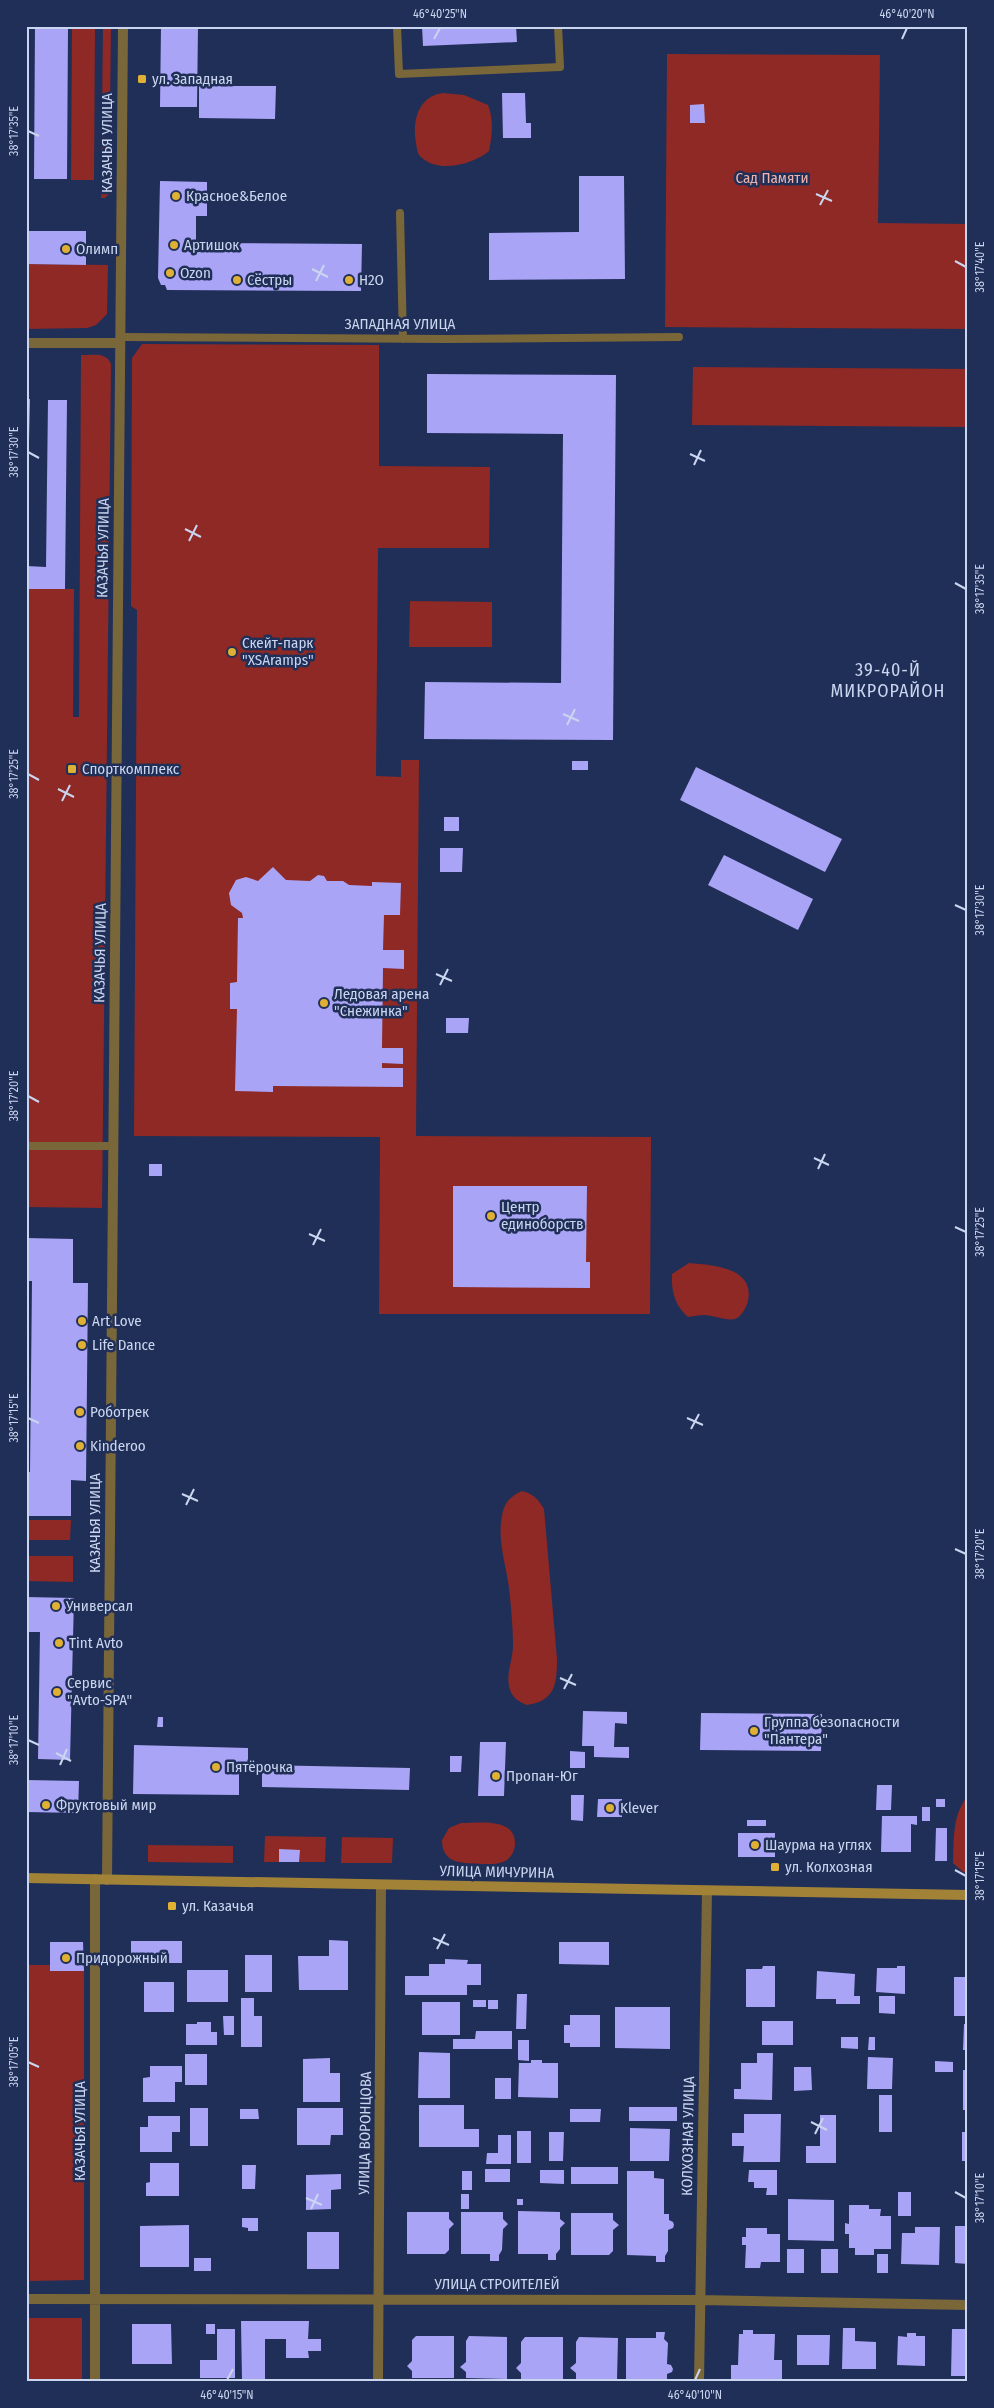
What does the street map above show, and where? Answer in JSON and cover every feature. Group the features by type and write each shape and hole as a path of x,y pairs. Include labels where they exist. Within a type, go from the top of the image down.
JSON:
{"street":[{"name":"КАЗАЧЬЯ УЛИЦА","path":"106,1880 123,26"},
{"name":"ЗАПАДНАЯ УЛИЦА","path":"26,343 120,340"},
{"name":"УЛИЦА МИЧУРИНА","path":"26,1878 968,1895"},
{"name":"КАЗАЧЬЯ УЛИЦА","path":"95,1879 95,2382"},
{"name":"УЛИЦА ВОРОНЦОВА","path":"378,2382 381,1885"},
{"name":"КОЛХОЗНАЯ УЛИЦА","path":"699,2382 707,1891"},
{"name":"УЛИЦА СТРОИТЕЛЕЙ","path":"26,2299 701,2300 968,2305"}],"lane":[{"path":"397,26 399,74 560,67 558,26"},
{"path":"400,214 403,339"},
{"name":"ЗАПАДНАЯ УЛИЦА","path":"120,340 679,337"},
{"path":"26,1146 113,1146"}],"green space":[{"path":"72,26 95,26 94,180 71,180"},
{"path":"103,26 111,26 110,108 105,117 104,152 109,161 109,194 105,198 101,198"},
{"name":"Сад Памяти","path":"667,54 880,55 878,223 968,224 968,329 665,327"},
{"path":"443,93 464,95 488,105 492,122 491,139 489,151 482,156 465,163 446,166 428,162 419,154 415,127 419,111 428,99"},
{"path":"26,264 108,265 107,314 96,325 87,328 26,329"},
{"path":"142,344 379,345 379,466 490,467 489,548 378,548 376,776 401,777 401,760 419,760 416,1136 651,1137 650,1314 379,1314 380,1137 134,1136 137,610 131,606 132,358"},
{"path":"81,355 103,356 111,364 102,1208 26,1207 26,589 74,589 73,717 79,717"},
{"path":"693,367 968,369 968,427 692,425"},
{"path":"410,601 492,602 492,647 409,647"},
{"path":"689,1263 730,1270 745,1281 748,1290 748,1301 740,1316 735,1319 724,1319 704,1315 688,1317 684,1313 675,1298 672,1274"},
{"path":"522,1491 535,1497 544,1509 557,1659 555,1683 549,1695 544,1700 527,1705 519,1701 511,1693 509,1684 513,1651 513,1631 501,1534 504,1507 511,1497"},
{"path":"26,1520 71,1520 70,1540 26,1540"},
{"path":"26,1556 73,1556 73,1582 26,1581"},
{"path":"968,1796 968,1873 963,1872 953,1863 956,1819"},
{"path":"461,1823 494,1823 509,1829 515,1843 512,1855 504,1862 491,1864 460,1862 449,1858 445,1854 442,1840 449,1828"},
{"path":"265,1836 326,1837 325,1862 264,1862"},
{"path":"342,1837 393,1838 392,1863 341,1863"},
{"path":"148,1845 233,1846 233,1863 148,1862"},
{"path":"29,1965 50,1965 51,1971 84,1971 84,2280 30,2281"},
{"path":"29,2318 82,2318 82,2382 29,2382"}],"building":[{"path":"35,26 68,26 67,179 34,179"},
{"path":"161,26 198,26 197,107 160,107"},
{"path":"422,26 516,26 517,42 423,46"},
{"path":"199,86 276,86 275,119 199,118"},
{"path":"502,93 525,93 526,123 531,123 531,138 503,138"},
{"path":"704,104 705,123 690,123 690,105"},
{"path":"579,176 624,176 625,279 489,280 489,233 579,232"},
{"path":"160,181 207,182 207,216 196,216 196,252 202,252 202,243 362,244 361,291 167,290 165,285 161,285 158,278"},
{"path":"26,231 86,231 86,265 26,264"},
{"path":"427,374 616,375 613,740 424,739 425,682 561,683 563,434 427,433"},
{"path":"26,399 30,399 29,441 26,441"},
{"path":"48,400 67,400 65,589 26,589 26,566 46,567"},
{"path":"572,761 588,761 588,770 572,770"},
{"path":"696,767 842,839 825,872 680,800"},
{"path":"444,817 459,817 459,831 444,831"},
{"path":"440,848 463,848 462,872 440,872"},
{"path":"724,855 813,899 798,930 708,885"},
{"path":"273,867 286,880 310,881 318,875 324,876 327,881 343,881 349,885 372,886 372,882 401,883 400,915 384,915 383,950 404,950 404,969 383,968 382,1048 403,1048 403,1064 382,1063 382,1068 403,1068 403,1087 273,1086 273,1092 235,1091 237,1009 230,1009 230,983 237,982 238,918 243,918 242,913 231,905 229,893 236,880 246,877 258,881"},
{"path":"446,1018 469,1018 468,1033 446,1033"},
{"path":"149,1164 162,1164 162,1176 149,1176"},
{"path":"453,1186 587,1186 586,1262 590,1262 590,1288 453,1287"},
{"path":"26,1238 73,1239 73,1283 88,1283 86,1481 71,1480 71,1516 26,1516 26,1472 30,1472 32,1281 26,1281"},
{"path":"26,1597 74,1598 70,1760 38,1759 40,1632 26,1632"},
{"path":"583,1711 627,1712 627,1724 615,1723 614,1747 629,1747 629,1758 594,1757 594,1746 582,1746"},
{"path":"701,1713 822,1714 821,1751 700,1750"},
{"path":"158,1717 163,1717 163,1727 157,1727"},
{"path":"480,1742 506,1742 504,1796 478,1796"},
{"path":"134,1745 248,1748 248,1767 239,1767 239,1795 133,1794"},
{"path":"570,1751 585,1752 585,1768 570,1768"},
{"path":"450,1756 462,1756 461,1772 450,1772"},
{"path":"262,1765 410,1768 409,1790 262,1787"},
{"path":"26,1780 79,1781 78,1813 26,1812"},
{"path":"877,1785 892,1785 891,1810 876,1810"},
{"path":"571,1795 584,1795 583,1821 571,1820"},
{"path":"598,1799 622,1799 622,1817 597,1817"},
{"path":"936,1799 945,1799 945,1807 936,1807"},
{"path":"922,1807 930,1807 930,1821 922,1821"},
{"path":"882,1816 917,1816 917,1825 911,1824 911,1852 881,1852"},
{"path":"747,1820 766,1820 766,1826 747,1826"},
{"path":"936,1828 947,1828 947,1861 935,1861"},
{"path":"738,1833 775,1833 775,1857 738,1857"},
{"path":"279,1849 300,1850 299,1862 279,1862"},
{"path":"329,1940 348,1941 348,1990 299,1990 298,1956 329,1956"},
{"path":"131,1941 182,1941 182,1963 131,1963"},
{"path":"50,1942 83,1942 84,1971 50,1971"},
{"path":"559,1942 609,1942 609,1965 559,1964"},
{"path":"245,1955 272,1955 272,1992 245,1992"},
{"path":"445,1959 468,1960 467,1964 481,1964 481,1985 467,1985 467,1995 405,1995 405,1976 429,1976 429,1964 445,1964"},
{"path":"763,1966 775,1966 775,2007 746,2007 746,1969 762,1969"},
{"path":"897,1966 905,1966 905,1994 876,1992 877,1968 897,1968"},
{"path":"187,1970 228,1970 228,2002 187,2002"},
{"path":"817,1971 855,1974 854,1996 860,1996 860,2004 836,2004 836,1999 816,1999"},
{"path":"954,1977 968,1977 968,2016 954,2016"},
{"path":"144,1982 174,1982 174,2012 144,2012"},
{"path":"517,1994 527,1994 526,2029 516,2029"},
{"path":"879,1996 895,1996 895,2014 879,2013"},
{"path":"241,1998 254,1998 254,2016 262,2016 262,2047 241,2047"},
{"path":"473,2000 486,2000 486,2007 473,2007"},
{"path":"488,2000 498,2000 498,2009 488,2009"},
{"path":"422,2002 460,2002 460,2035 422,2035"},
{"path":"615,2007 670,2007 670,2049 615,2048"},
{"path":"570,2015 600,2015 600,2047 570,2047 570,2043 564,2043 564,2025 570,2025"},
{"path":"223,2016 234,2016 234,2035 224,2035"},
{"path":"762,2021 793,2021 793,2045 762,2045"},
{"path":"197,2022 211,2022 211,2032 217,2032 217,2045 186,2045 186,2024 197,2024"},
{"path":"964,2024 968,2024 968,2050 963,2050"},
{"path":"476,2031 512,2031 512,2049 453,2049 453,2039 475,2039"},
{"path":"841,2037 858,2037 858,2049 841,2048"},
{"path":"869,2037 875,2037 875,2050 868,2050"},
{"path":"518,2040 529,2040 529,2061 518,2060"},
{"path":"419,2052 450,2053 450,2098 418,2098"},
{"path":"757,2053 773,2053 772,2100 734,2099 734,2089 741,2089 741,2063 757,2063"},
{"path":"185,2054 207,2054 207,2085 185,2085"},
{"path":"868,2057 893,2058 892,2089 867,2089"},
{"path":"330,2058 330,2073 340,2073 340,2102 303,2102 303,2059"},
{"path":"531,2060 542,2060 542,2063 558,2063 558,2098 518,2097 519,2063 531,2063"},
{"path":"935,2061 953,2062 953,2072 935,2072"},
{"path":"150,2066 182,2066 182,2082 175,2082 175,2102 143,2102 143,2078 150,2077"},
{"path":"794,2067 811,2067 812,2090 794,2091"},
{"path":"963,2070 968,2070 968,2110 963,2110"},
{"path":"495,2078 511,2078 511,2099 495,2099"},
{"path":"879,2095 892,2095 892,2132 879,2132"},
{"path":"419,2105 464,2105 464,2129 479,2129 479,2147 419,2147"},
{"path":"629,2107 677,2107 677,2121 629,2121"},
{"path":"190,2108 208,2108 208,2146 190,2146"},
{"path":"297,2108 343,2108 343,2135 331,2135 330,2145 297,2145"},
{"path":"240,2109 258,2109 259,2119 240,2119"},
{"path":"570,2109 601,2109 600,2122 570,2122"},
{"path":"744,2114 781,2114 780,2162 743,2162 744,2146 732,2146 732,2133 744,2133"},
{"path":"820,2115 836,2115 836,2163 806,2163 806,2146 820,2146"},
{"path":"148,2116 180,2116 180,2132 172,2132 172,2152 140,2152 140,2127 148,2127"},
{"path":"630,2128 670,2129 669,2161 630,2161"},
{"path":"517,2131 531,2131 531,2163 517,2163"},
{"path":"549,2132 564,2132 563,2161 549,2161"},
{"path":"962,2132 968,2132 968,2161 962,2161"},
{"path":"498,2135 511,2135 511,2164 486,2164 487,2153 498,2153"},
{"path":"150,2163 179,2163 179,2196 146,2196 146,2183 150,2182"},
{"path":"242,2165 256,2165 255,2189 242,2189"},
{"path":"571,2167 618,2167 618,2184 571,2184"},
{"path":"485,2169 510,2169 510,2182 485,2182"},
{"path":"540,2170 564,2170 564,2184 540,2183"},
{"path":"749,2170 777,2170 777,2195 766,2195 767,2188 754,2188 754,2182 748,2182"},
{"path":"462,2171 472,2171 472,2190 462,2190"},
{"path":"627,2171 654,2171 654,2178 664,2179 664,2214 669,2214 669,2220 674,2225 673,2228 668,2230 668,2251 665,2256 665,2262 656,2262 656,2256 627,2255"},
{"path":"341,2174 341,2189 331,2190 331,2209 306,2210 306,2175"},
{"path":"898,2192 911,2192 911,2216 898,2216"},
{"path":"461,2194 469,2194 469,2209 461,2209"},
{"path":"517,2199 523,2199 523,2205 517,2205"},
{"path":"788,2199 834,2200 834,2241 788,2240"},
{"path":"849,2205 869,2205 869,2209 881,2209 880,2216 891,2216 891,2249 874,2249 874,2255 855,2255 855,2248 849,2248 849,2234 845,2234 845,2223 849,2224"},
{"path":"518,2211 560,2212 560,2219 565,2223 560,2228 560,2249 556,2254 556,2260 548,2260 548,2254 518,2254"},
{"path":"407,2212 449,2212 449,2219 454,2224 449,2229 449,2250 445,2254 407,2254"},
{"path":"461,2212 503,2212 503,2219 508,2224 503,2229 502,2250 499,2255 499,2261 490,2261 490,2254 461,2254"},
{"path":"571,2213 613,2213 613,2220 619,2225 613,2230 613,2251 609,2255 571,2255"},
{"path":"242,2218 258,2218 258,2231 248,2231 248,2228 242,2227"},
{"path":"26,2225 29,2225 29,2239 26,2239"},
{"path":"189,2225 189,2267 140,2267 140,2226"},
{"path":"955,2226 968,2226 968,2264 955,2263"},
{"path":"915,2227 940,2227 939,2265 901,2264 902,2233 915,2233"},
{"path":"746,2228 767,2228 767,2234 780,2234 780,2262 761,2262 760,2268 745,2268 746,2245 742,2245 742,2237 746,2237"},
{"path":"307,2232 339,2232 339,2269 307,2269"},
{"path":"787,2249 804,2249 804,2273 787,2273"},
{"path":"821,2249 838,2249 838,2273 821,2273"},
{"path":"877,2254 888,2254 888,2273 877,2273"},
{"path":"194,2258 211,2258 211,2271 194,2271"},
{"path":"241,2321 309,2321 308,2339 321,2339 321,2351 308,2351 309,2358 286,2358 286,2339 265,2339 265,2381 242,2381"},
{"path":"132,2324 171,2324 172,2364 132,2364"},
{"path":"206,2324 215,2324 215,2334 206,2334"},
{"path":"843,2328 855,2328 855,2341 876,2342 876,2369 842,2369"},
{"path":"217,2329 235,2329 235,2378 200,2378 200,2360 217,2360"},
{"path":"952,2329 965,2329 965,2336 968,2336 968,2376 951,2376"},
{"path":"743,2330 753,2330 753,2334 775,2334 774,2360 782,2360 782,2382 731,2382 731,2365 738,2365 739,2334 743,2334"},
{"path":"656,2332 665,2332 664,2339 668,2343 667,2364 671,2365 673,2369 672,2372 667,2374 667,2381 626,2380 626,2338 656,2338"},
{"path":"907,2333 925,2336 925,2366 897,2365 898,2336 907,2337"},
{"path":"797,2335 830,2335 829,2365 797,2365"},
{"path":"416,2336 454,2336 454,2378 412,2378 412,2371 407,2366 412,2361 412,2340"},
{"path":"469,2336 507,2337 507,2379 466,2378 466,2372 460,2367 466,2362 466,2341"},
{"path":"525,2337 563,2337 563,2380 521,2379 521,2373 516,2368 521,2363 521,2342"},
{"path":"579,2337 618,2338 617,2380 576,2380 576,2373 570,2368 576,2363 576,2342"},
{"path":"26,2363 29,2363 29,2382 26,2382"}],"place":[{"name":"ул. Западная","path":"142,79"},
{"name":"Красное&Белое","path":"176,196"},
{"name":"Артишок","path":"174,245"},
{"name":"Олимп","path":"66,249"},
{"name":"Ozon","path":"170,273"},
{"name":"Сёстры","path":"237,280"},
{"name":"H2O","path":"349,280"},
{"name":"Скейт-парк \"XSAramps\"","path":"232,652"},
{"name":"Спорткомплекс","path":"72,769"},
{"name":"Ледовая арена \"Снежинка\"","path":"324,1003"},
{"name":"Центр единоборств","path":"491,1216"},
{"name":"Art Love","path":"82,1321"},
{"name":"Life Dance","path":"82,1345"},
{"name":"Роботрек","path":"80,1412"},
{"name":"Kinderoo","path":"80,1446"},
{"name":"Универсал","path":"56,1606"},
{"name":"Tint Avto","path":"59,1643"},
{"name":"Сервис \"Avto-SPA\"","path":"57,1692"},
{"name":"Группа безопасности \"Пантера\"","path":"754,1731"},
{"name":"Пятёрочка","path":"216,1767"},
{"name":"Пропан-Юг","path":"496,1776"},
{"name":"Фруктовый мир","path":"46,1805"},
{"name":"Klever","path":"610,1808"},
{"name":"Шаурма на углях","path":"755,1845"},
{"name":"ул. Колхозная","path":"775,1867"},
{"name":"ул. Казачья","path":"172,1906"},
{"name":"Придорожный","path":"66,1958"}],"district":[{"name":"39-40-Й МИКРОРАЙОН","path":"888,680"}]}
